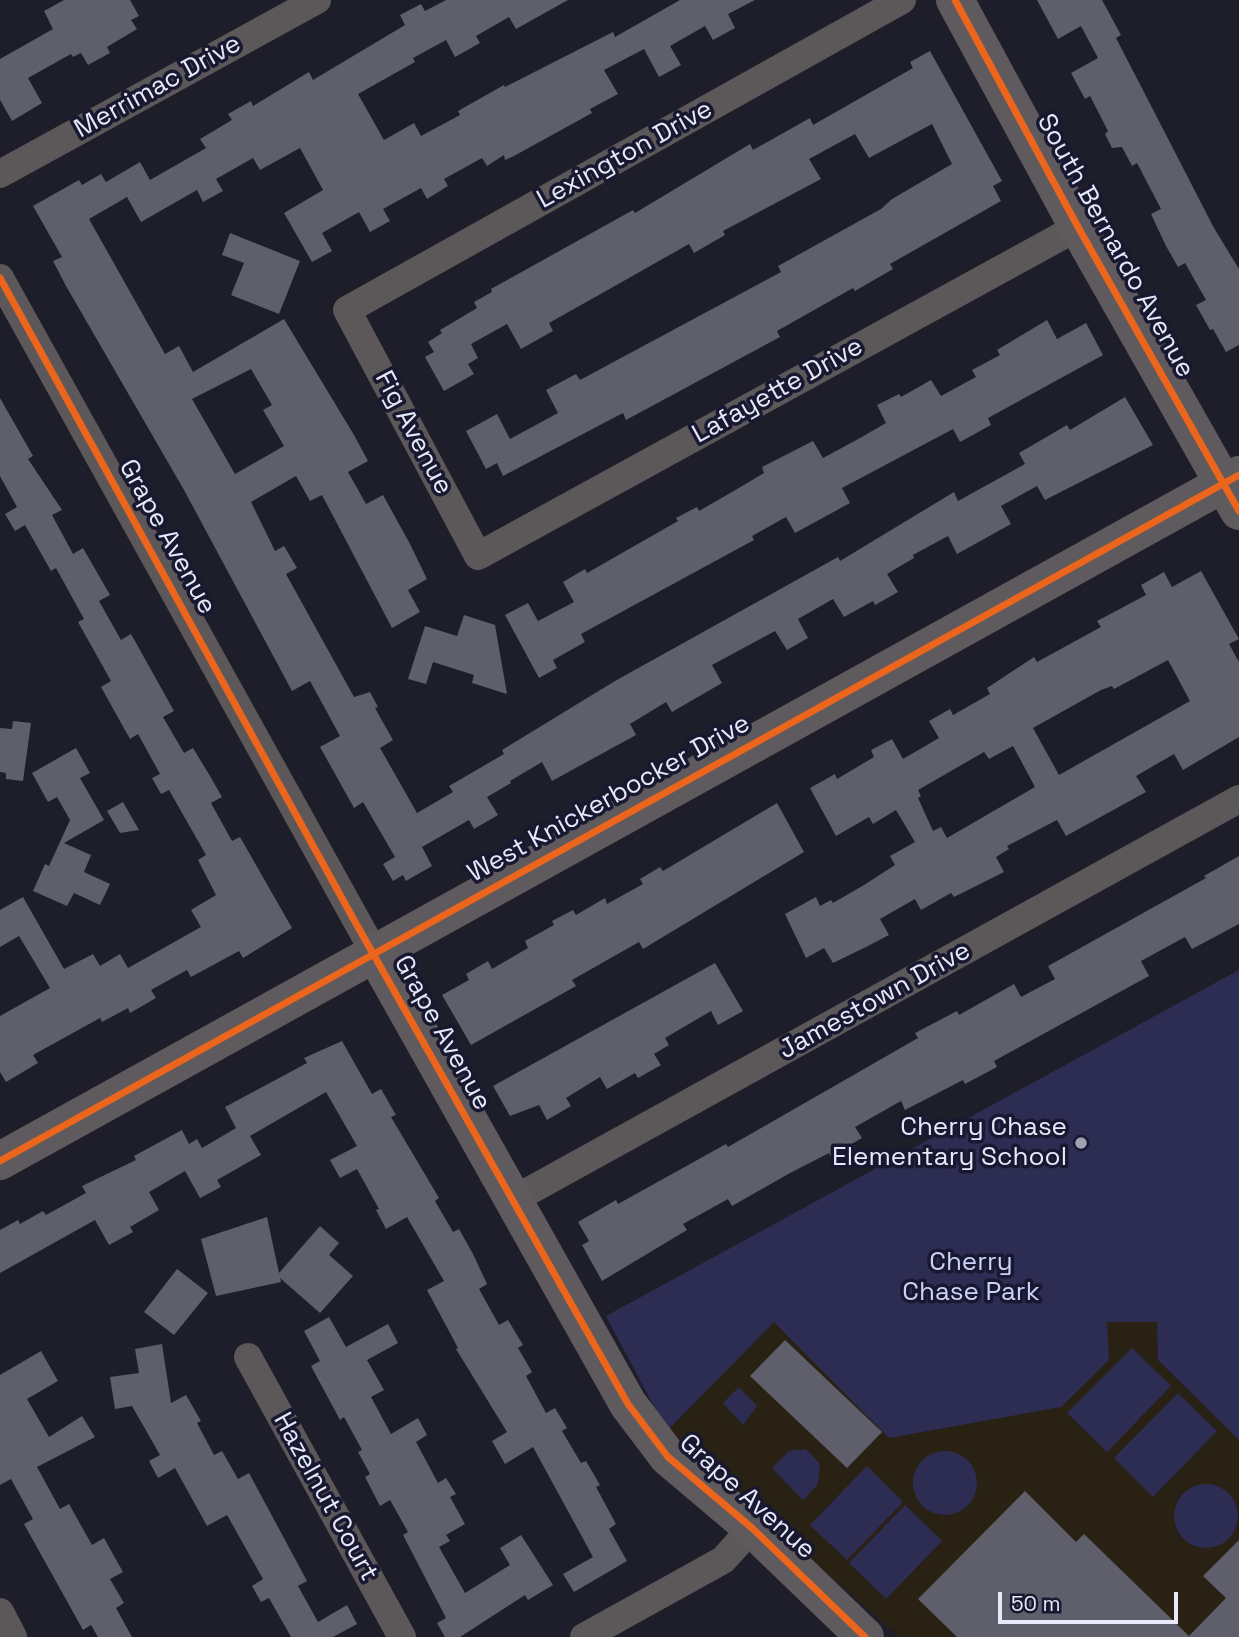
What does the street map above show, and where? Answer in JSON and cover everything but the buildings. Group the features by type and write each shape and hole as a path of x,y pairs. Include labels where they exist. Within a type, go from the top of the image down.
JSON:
{"street":[{"name":"Merrimac Drive","path":"0,174 317,0"},
{"name":"Lexington Drive","path":"347,310 902,0"},
{"name":"South Bernardo Avenue","path":"955,0 1078,227 1234,491"},
{"name":"Lafayette Drive","path":"478,556 1078,227"},
{"name":"Grape Avenue","path":"0,278 511,1201 628,1404 668,1457 752,1528 865,1637"},
{"name":"Fig Avenue","path":"347,310 478,556"},
{"name":"West Knickerbocker Drive","path":"0,1161 374,952 1234,491"},
{"name":"Jamestown Drive","path":"511,1201 1239,799"},
{"name":"Hazelnut Court","path":"248,1357 401,1637"},
{"path":"584,1637 723,1560 752,1528"},
{"path":"0,1612 13,1637"}],"shaded area":[{"name":"Cherry Chase Elementary School","path":"1239,970 1239,1637 899,1637 667,1431 606,1316"}],"green space":[{"name":"Cherry Chase Park","path":"1239,970 1239,1440 1158,1360 1157,1322 1107,1322 1109,1360 1061,1407 889,1438 774,1322 667,1431 606,1316"},
{"path":"1132,1348 1171,1386 1107,1452 1067,1413"},
{"path":"739,1387 757,1406 743,1425 723,1403"},
{"path":"1178,1393 1217,1431 1153,1497 1114,1458"},
{"path":"806,1449 820,1464 818,1484 803,1500 772,1468 789,1451"},
{"path":"939,1451 951,1451 968,1460 975,1471 975,1495 968,1506 951,1515 939,1515 927,1510 918,1501 913,1489 913,1477 918,1465 927,1456"},
{"path":"867,1466 903,1502 847,1560 810,1525"},
{"path":"1200,1484 1212,1484 1229,1493 1236,1504 1236,1528 1229,1539 1212,1548 1200,1548 1188,1543 1179,1534 1174,1522 1174,1510 1179,1498 1188,1489"},
{"path":"905,1505 942,1541 886,1599 849,1563"}],"cycle path":[{"path":"955,0 1078,227 1239,511"},
{"path":"0,278 354,920 628,1404 668,1457 752,1528 865,1637"},
{"path":"0,1161 1239,475"}],"place":[{"name":"Cherry Chase Elementary School","path":"1081,1143"}]}
